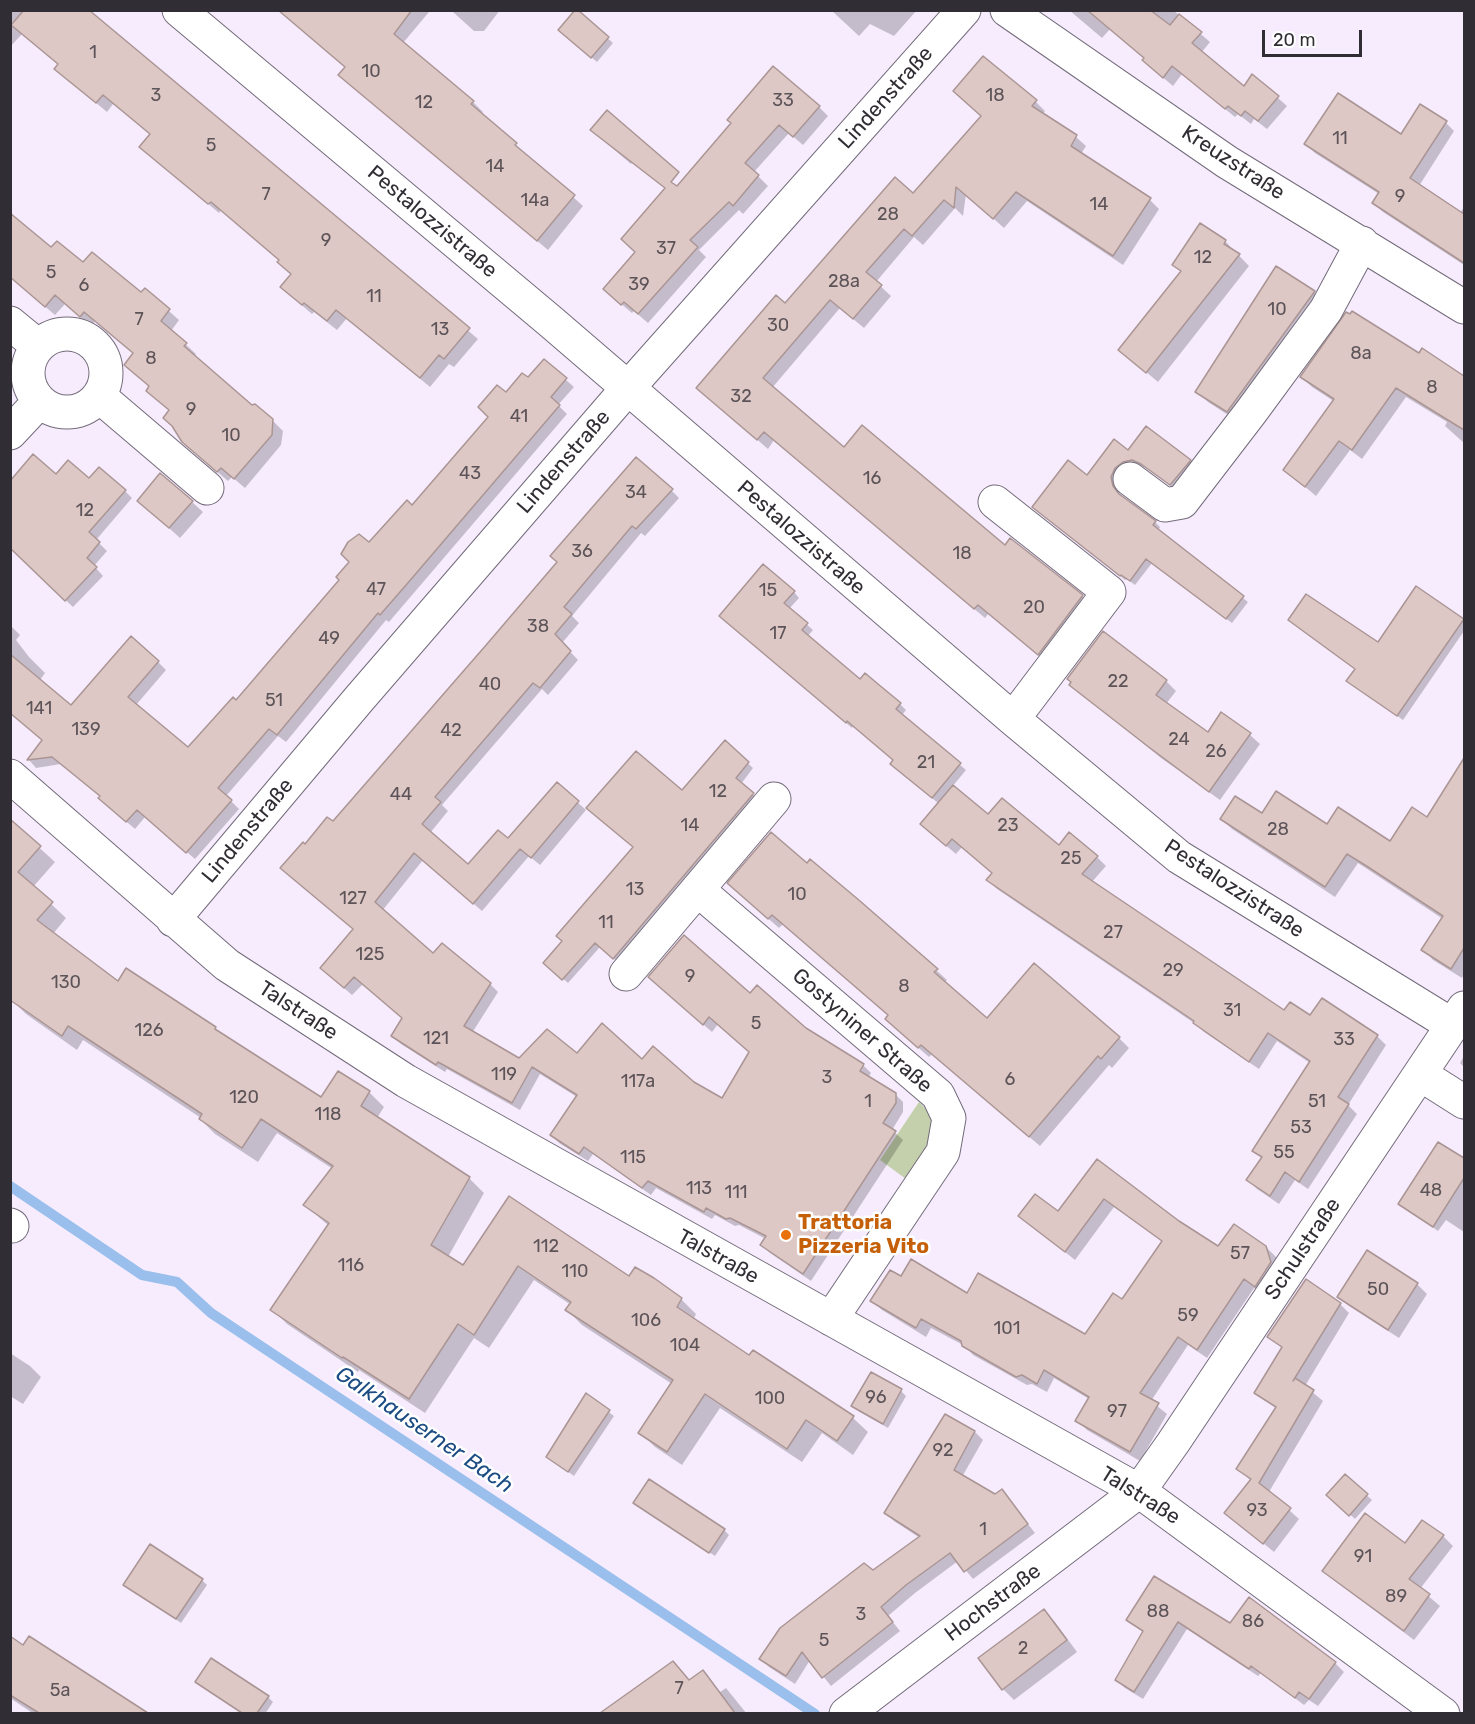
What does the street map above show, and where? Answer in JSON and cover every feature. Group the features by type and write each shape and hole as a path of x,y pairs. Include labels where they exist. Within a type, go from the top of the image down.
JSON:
{"street":[{"name":"Pestalozzistraße","path":"179,10 550,321 1013,719 1179,857 1458,1016"},
{"name":"Lindenstraße","path":"173,920 359,699 627,389 963,10"},
{"name":"Kreuzstraße","path":"1007,10 1227,162 1464,307"},
{"path":"1130,479 1165,505 1182,502 1326,310 1362,243"},
{"path":"10,323 38,346"},
{"path":"60,334 78,335 90,342 99,351 106,370 99,396 84,408 70,412 48,408 39,402 30,388 27,374 30,358 38,346 47,339 60,334"},
{"path":"99,396 207,488"},
{"path":"10,434 39,402"},
{"path":"995,502 1109,592 1013,719"},
{"name":"Talstraße","path":"10,776 227,965 406,1081 1139,1491 1443,1713"},
{"path":"626,974 774,799"},
{"name":"Gostyniner Straße","path":"698,890 938,1095 949,1118 944,1152 831,1319"},
{"name":"Schulstraße","path":"1139,1491 1458,1016"},
{"path":"1420,1074 1464,1102"},
{"name":"Hochstraße","path":"850,1711 1139,1491"}],"green space":[{"path":"919,1102 933,1118 933,1132 924,1154 906,1179 880,1160"}],"building":[{"path":"24,10 89,10 470,328 444,359 439,355 420,378 336,310 327,321 304,303 302,305 280,287 291,274 277,262 279,260 211,202 208,204 139,147 150,134 103,95 96,103 54,69 58,64 11,25"},
{"path":"278,10 412,10 394,34 474,101 471,104 517,143 515,145 575,195 537,241 338,75 345,67"},
{"path":"575,10 578,10 609,37 591,58 558,30"},
{"path":"1087,10 1150,10 1170,25 1179,14 1202,32 1192,43 1244,86 1252,74 1279,96 1258,121 1245,111 1241,116 1228,106 1225,109 1172,66 1163,78 1142,60 1144,58"},
{"path":"983,56 1037,100 1032,106 1077,135 1071,146 1151,198 1113,256 1016,192 993,219 956,187 954,208 944,200 912,236 904,229 866,272 882,285 853,319 830,300 763,378 844,447 862,425 1005,545 1010,538 1083,595 1038,655 978,605 974,609 764,432 757,440 696,388 776,295 785,303 895,177 913,193 981,116 953,91"},
{"path":"773,66 820,106 793,137 779,125 745,163 759,175 733,206 729,202 690,240 698,247 638,314 624,302 621,305 603,289 635,252 621,239 665,188 590,130 607,110 679,172 671,182 677,186 731,123 727,120"},
{"path":"1338,93 1401,134 1420,104 1447,121 1410,178 1464,214 1464,263 1372,203 1379,192 1304,144"},
{"path":"10,213 51,247 57,241 83,262 92,252 141,292 145,288 170,309 161,321 187,343 184,346 252,405 255,404 273,419 272,435 234,479 221,468 217,472 182,442 172,426 163,418 169,410 146,391 149,386 124,365 133,353 84,312 80,317 55,295 45,307 10,277"},
{"path":"1200,223 1226,240 1224,244 1240,254 1146,373 1118,350 1181,271 1172,265"},
{"path":"1276,266 1315,291 1227,412 1195,392"},
{"path":"1352,311 1419,353 1422,348 1464,376 1464,430 1396,388 1352,450 1339,441 1305,487 1283,470 1334,399 1300,377 1346,312 1350,314"},
{"path":"544,359 567,378 551,397 560,405 380,615 378,613 277,735 269,729 218,788 232,800 186,853 137,810 126,822 98,798 100,796 52,757 27,760 42,740 10,713 10,654 71,705 131,636 159,661 128,697 188,747 233,697 236,700 339,580 336,577 349,562 341,554 348,542 359,534 369,542 407,500 412,505 488,417 478,407 497,385 506,392 522,373 528,377"},
{"path":"1146,426 1191,460 1170,485 1141,464 1132,460 1123,462 1115,468 1111,477 1113,486 1119,494 1156,521 1153,525 1244,596 1226,619 1146,559 1130,581 1120,576 1032,507 1068,460 1087,475 1114,439 1128,450"},
{"path":"33,454 56,474 68,460 89,478 99,467 126,490 89,532 100,542 87,558 97,567 65,601 10,548 10,481"},
{"path":"636,457 673,489 636,529 632,526 564,607 572,614 555,634 571,651 540,688 533,683 435,797 441,802 422,824 468,864 498,830 508,838 557,782 579,801 531,858 520,849 473,904 414,853 375,902 433,953 442,943 491,983 464,1026 519,1058 547,1029 577,1053 602,1023 642,1059 653,1046 694,1082 722,1098 749,1052 709,1017 703,1025 648,977 684,935 750,993 757,985 806,1028 864,1064 860,1071 896,1093 896,1103 883,1123 896,1131 803,1274 760,1245 766,1236 706,1208 704,1212 648,1181 642,1188 584,1147 579,1154 550,1135 577,1095 532,1067 512,1103 438,1062 436,1065 391,1036 402,1018 354,977 344,988 320,968 353,929 280,868 303,842 305,844 327,817 333,821 487,644 557,562 550,556"},
{"path":"160,473 193,501 169,528 137,501"},
{"path":"763,564 795,591 784,603 808,623 802,630 860,679 865,673 901,703 896,709 961,763 932,798 890,764 893,760 719,616"},
{"path":"1416,586 1464,619 1397,716 1346,681 1355,669 1288,620 1306,594 1378,642"},
{"path":"1103,631 1167,680 1156,695 1208,732 1221,712 1251,733 1209,792 1069,685 1071,682 1067,679"},
{"path":"725,740 749,762 736,778 754,793 613,959 595,943 562,980 543,963 562,941 556,936 633,847 586,808 636,751 682,790"},
{"path":"1464,758 1464,948 1451,969 1421,950 1443,916 1368,867 1347,854 1325,887 1220,819 1235,796 1262,813 1276,791 1327,824 1338,807 1390,841 1412,807 1427,817"},
{"path":"953,785 988,814 1002,798 1059,845 1069,832 1098,856 1082,874 1284,1010 1290,1002 1310,1015 1322,998 1378,1035 1338,1097 1349,1104 1299,1182 1285,1172 1270,1196 1246,1180 1262,1157 1252,1151 1310,1061 1268,1033 1249,1062 1193,1023 1194,1021 986,880 992,873 952,839 946,846 920,824"},
{"path":"10,819 41,846 18,872 53,902 37,920 118,981 126,968 321,1097 338,1071 370,1091 361,1106 470,1177 431,1245 463,1265 509,1196 629,1276 635,1267 654,1278 682,1298 677,1307 749,1355 753,1350 854,1416 837,1441 806,1420 787,1449 705,1394 667,1452 638,1433 673,1380 565,1310 571,1302 518,1266 474,1335 458,1324 409,1399 270,1310 329,1223 303,1205 333,1166 261,1119 242,1148 199,1119 202,1114 68,1026 62,1036 10,1000"},
{"path":"771,832 807,863 810,859 860,901 938,969 934,972 987,1018 1034,963 1120,1037 1101,1059 1098,1056 1029,1137 921,1045 918,1048 885,1019 888,1015 772,915 768,919 727,883"},
{"path":"1438,1142 1464,1158 1464,1178 1433,1227 1398,1204"},
{"path":"1097,1159 1179,1221 1218,1246 1234,1224 1266,1246 1271,1262 1255,1287 1244,1279 1197,1350 1178,1337 1140,1393 1159,1403 1130,1452 1075,1421 1089,1397 1044,1370 1037,1384 1022,1375 1016,1377 962,1346 961,1341 921,1319 916,1328 870,1301 890,1270 901,1276 911,1259 967,1293 978,1273 1085,1334 1113,1293 1122,1299 1162,1241 1104,1199 1065,1252 1018,1216 1035,1194 1058,1211"},
{"path":"1367,1250 1418,1283 1388,1330 1337,1297"},
{"path":"1306,1279 1341,1303 1293,1381 1295,1378 1314,1390 1259,1483 1291,1508 1263,1544 1224,1513 1251,1479 1236,1469 1276,1407 1254,1393 1282,1347 1267,1337"},
{"path":"871,1372 902,1389 883,1424 851,1406"},
{"path":"586,1393 610,1410 568,1472 546,1457"},
{"path":"945,1414 975,1431 954,1470 995,1494 1002,1489 1028,1524 964,1572 950,1553 906,1585 881,1607 893,1622 822,1678 802,1652 786,1676 759,1659 780,1628 864,1563 873,1570 920,1536 884,1513"},
{"path":"1345,1474 1368,1494 1349,1516 1326,1495"},
{"path":"649,1479 725,1529 709,1553 633,1503"},
{"path":"1365,1513 1405,1543 1422,1520 1444,1535 1409,1579 1430,1594 1404,1631 1322,1571"},
{"path":"150,1544 203,1579 176,1619 123,1585"},
{"path":"1154,1576 1230,1623 1249,1597 1336,1662 1309,1699 1299,1692 1295,1698 1251,1666 1249,1669 1178,1622 1134,1692 1115,1680 1143,1631 1126,1620"},
{"path":"1044,1609 1067,1640 1002,1690 978,1658"},
{"path":"10,1636 23,1645 29,1636 148,1713 39,1713 10,1695"},
{"path":"211,1658 269,1696 257,1713 242,1713 195,1682"},
{"path":"673,1661 689,1680 703,1670 735,1713 600,1713"}],"waterway":[{"name":"Galkhauserner Bach","path":"10,1186 142,1275 177,1282 211,1313 815,1714"}],"place":[{"name":"Trattoria Pizzeria Vito","path":"786,1235"}]}
